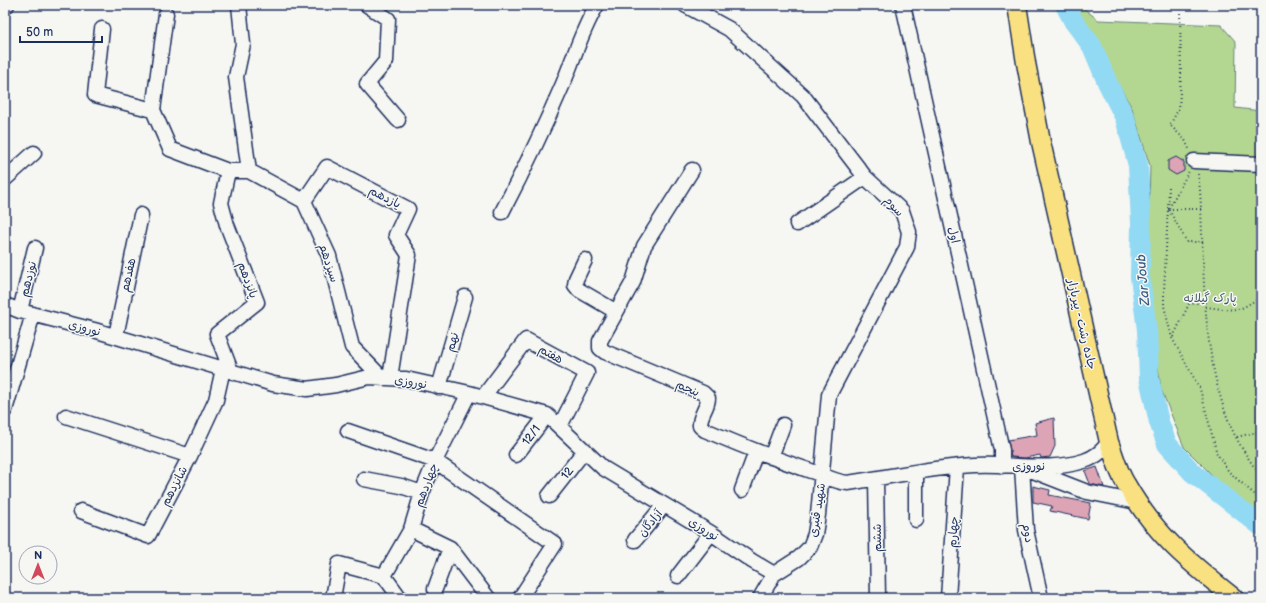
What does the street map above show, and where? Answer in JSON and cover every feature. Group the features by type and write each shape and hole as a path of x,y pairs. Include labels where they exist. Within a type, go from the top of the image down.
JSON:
{"main road":[{"name":"جاده رشت - پیربازار","path":"1017,5 1026,63 1042,142 1109,442 1125,483 1148,520 1172,547 1234,598"}],"street":[{"path":"239,5 243,44 236,77 249,171"},
{"path":"367,5 388,19 386,61 367,84 398,120"},
{"path":"502,212 533,152 564,82 586,23 597,5"},
{"name":"سوم","path":"685,5 728,29 803,96 865,177 902,211 909,232 907,247 829,395 823,475"},
{"name":"اول","path":"903,5 1002,450 1002,466"},
{"path":"166,14 153,110 170,149 228,171 249,171 304,200"},
{"path":"102,29 95,95 153,110"},
{"path":"5,179 34,153"},
{"path":"1194,161 1261,164"},
{"name":"یازدهم","path":"304,200 327,167 408,209 396,235 409,255 386,378"},
{"path":"585,260 575,285 579,290 615,311 633,282 644,246 692,170"},
{"name":"پانزدهم","path":"227,370 217,334 257,302 227,225 221,203 228,171"},
{"path":"797,224 865,177"},
{"name":"سیزدهم","path":"304,200 329,256 352,347 386,378"},
{"name":"هفدهم","path":"116,336 141,215"},
{"name":"نوزدهم","path":"5,410 27,312 35,248"},
{"name":"نهم","path":"439,387 465,298"},
{"name":"نوروزی","path":"5,305 116,336 272,384 307,389 336,385 369,377 406,379 476,395 547,415 603,468 711,533 774,574"},
{"name":"پنجم","path":"615,311 600,341 600,348 605,352 703,393 708,398 708,404 699,419 700,426 705,430 756,452 823,475"},
{"name":"هفتم","path":"476,395 526,340 587,373 560,426"},
{"name":"شانزدهم","path":"81,510 148,536 190,456 216,400 227,370"},
{"name":"چهاردهم","path":"384,576 411,529 422,493 435,461 476,395"},
{"name":"12/1","path":"516,455 547,415"},
{"path":"66,416 190,456"},
{"path":"771,457 783,425"},
{"path":"348,431 435,461 555,544 520,598"},
{"name":"نوروزی","path":"823,475 836,482 848,483 957,467 1056,466 1082,462 1099,455 1109,442"},
{"name":"12","path":"549,496 585,450"},
{"path":"742,490 756,452"},
{"name":"چهارم","path":"948,598 957,467"},
{"path":"1022,467 1088,492 1137,502"},
{"name":"دوم","path":"1022,467 1026,530 1041,598"},
{"path":"916,473 916,520"},
{"name":"شهید قنبری","path":"774,574 799,558 810,547 815,534 823,475"},
{"path":"364,479 401,486 422,493"},
{"name":"ششم","path":"876,479 878,598"},
{"name":"آزادگان","path":"635,540 664,505"},
{"path":"411,529 450,548 488,598"},
{"path":"678,576 711,533"},
{"path":"435,589 450,548"},
{"path":"332,598 339,564 384,576 400,598"},
{"path":"760,598 774,574"}],"path":[{"path":"1180,5 1181,77 1179,108 1170,125 1185,140 1199,178 1209,350 1218,390 1236,437 1261,477"},
{"path":"1168,209 1194,161"},
{"path":"1169,186 1164,306 1172,338 1200,389 1217,454 1229,472 1261,500"},
{"path":"1168,209 1202,209"},
{"path":"1168,209 1187,242 1203,242"},
{"path":"1206,307 1238,309 1261,298"},
{"path":"1172,338 1188,304 1206,302"},
{"path":"1236,437 1261,430"}],"green space":[{"name":"پارک گیلانه","path":"1075,5 1080,5 1098,20 1221,25 1236,42 1235,108 1261,111 1261,518 1229,492 1184,447 1161,389 1147,285 1150,166 1132,108 1086,29"}],"building":[{"path":"1176,157 1184,162 1184,171 1176,175 1168,170 1168,161"},
{"path":"1054,418 1055,446 1050,457 1041,458 1040,455 1025,458 1011,457 1008,440 1037,435 1035,423"},
{"path":"1097,467 1104,487 1090,484 1085,471"},
{"path":"1033,486 1050,490 1049,495 1091,503 1088,519 1050,511 1052,506 1033,502"}],"waterway":[{"name":"Zar Joub","path":"1065,5 1074,22 1092,46 1108,84 1125,118 1138,165 1141,223 1140,277 1147,330 1149,378 1159,422 1167,444 1192,472 1261,526"}]}
